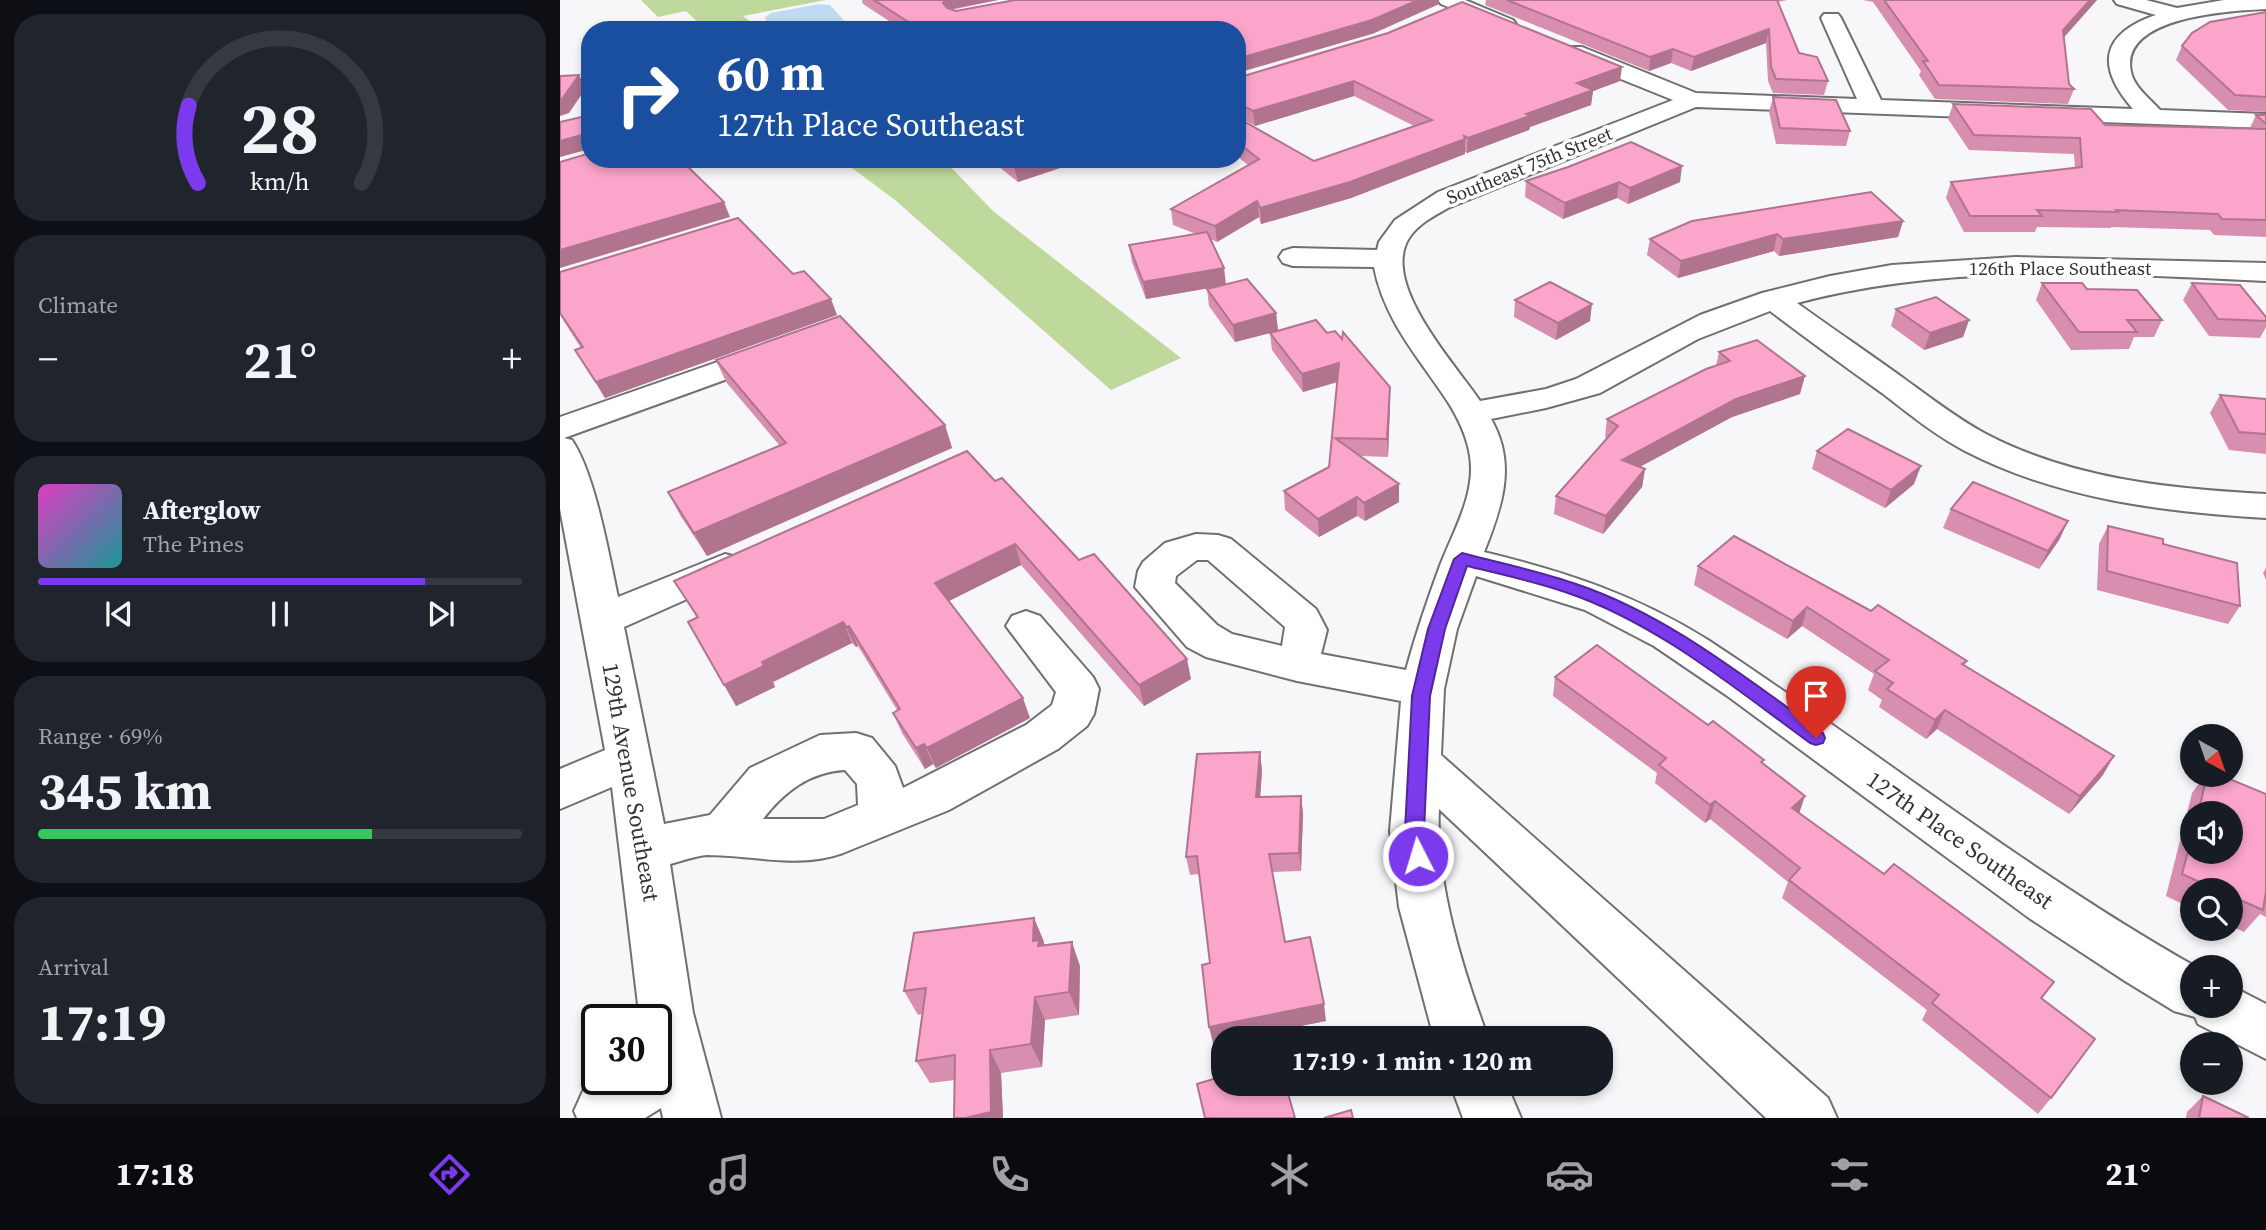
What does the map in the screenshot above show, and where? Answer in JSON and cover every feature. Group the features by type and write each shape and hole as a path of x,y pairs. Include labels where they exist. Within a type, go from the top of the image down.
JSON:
{"street":[{"path":"2124,0 2175,14"},
{"path":"2154,118 2127,86 2119,70 2120,53 2130,38 2149,24 2175,14 2266,3"},
{"path":"1456,5 1525,32"},
{"path":"1831,18 1872,108"},
{"path":"1551,42 1693,100 2266,121"},
{"name":"Southeast 75th Street","path":"1388,259 1394,241 1409,223 1455,193 1693,100"},
{"path":"1293,257 1388,259 1393,287 1404,315 1435,363 1474,412 1488,455 1487,482 1478,519 1437,629 1423,689 1417,761 1415,831 1424,907 1457,1026"},
{"name":"126th Place Southeast","path":"1474,412 1541,400 1589,386 1696,328 1773,299 1865,279 1990,264 2075,264 2266,272"},
{"path":"1773,299 1951,428 2026,464 2078,483 2125,494 2186,502 2266,506"},
{"path":"560,429 795,344"},
{"name":"129th Avenue Southeast","path":"560,448 570,474 629,759 665,1004"},
{"path":"602,620 751,555"},
{"name":"127th Place Southeast","path":"1462,559 1570,588 1619,608 1682,642 1994,866 2136,962 2180,986"},
{"path":"644,849 705,835 780,841 826,839 933,796 1042,737 1072,714 1079,689 1026,626"},
{"path":"1297,665 1423,689"},
{"path":"722,837 766,780 820,753 856,751 879,779 883,817"},
{"path":"560,790 629,759"},
{"path":"1417,761 1808,1118"},
{"path":"2239,1018 2266,1033"},
{"name":"129th Avenue Southeast","path":"672,1088 692,1118"},
{"path":"603,1111 630,1095"},
{"path":"1483,1096 1492,1118"}],"green space":[{"path":"641,0 826,0 743,16 749,21 697,21 686,11 658,17"},
{"path":"852,168 952,168 993,211 1181,358 1111,390 895,200"}],"water":[{"path":"819,4 830,5 844,21 766,21 765,17 771,13"}],"building":[{"path":"874,0 945,0 943,3 947,8 956,11 1015,0 1418,0 1372,20 1246,56 1246,21 907,21"},
{"path":"1507,0 1777,0 1799,53 1817,57 1828,81 1776,79 1771,67 1769,29 1694,57 1673,49 1650,57"},
{"path":"1884,0 2090,0 2063,30 2069,84 2074,89 1939,85 1923,61 1928,61"},
{"path":"1462,2 1622,67 1577,83 1593,90 1526,114 1530,116 1468,138 1464,136 1465,139 1350,182 1260,208 1257,201 1215,226 1171,209 1259,159 1246,149 1246,123 1314,161 1432,120 1354,81 1253,111 1246,107 1246,75 1388,33"},
{"path":"2266,12 2266,97 2235,95 2182,46 2192,33 2210,22"},
{"path":"579,75 562,99 560,100 560,76"},
{"path":"1773,97 1836,100 1850,131 1780,128"},
{"path":"1953,104 2091,109 2105,125 2266,129 2266,220 2222,219 2218,214 2116,210 2118,212 2037,210 2042,216 1970,216 1951,182 2082,167 2080,138 1974,135"},
{"path":"2256,115 2266,115 2266,124"},
{"path":"581,117 581,135 560,141 560,122"},
{"path":"1631,142 1682,166 1630,188 1619,182 1565,203 1526,181 1568,167"},
{"path":"581,156 581,168 689,168 724,202 560,250 560,162"},
{"path":"1871,192 1903,221 1783,239 1777,234 1681,261 1650,239 1692,221"},
{"path":"738,218 793,274 804,271 831,299 596,382 575,350 583,347 560,313 560,272"},
{"path":"1207,232 1224,268 1143,282 1129,245"},
{"path":"1247,279 1276,313 1233,325 1207,289"},
{"path":"1550,282 1592,304 1558,323 1515,300"},
{"path":"2042,283 2082,283 2087,289 2137,290 2162,320 2127,320 2137,332 2079,332"},
{"path":"2192,283 2240,285 2266,317 2266,321 2218,319"},
{"path":"1936,297 1969,320 1930,333 1896,309"},
{"path":"840,316 945,425 694,533 668,492 786,443 716,360"},
{"path":"1316,320 1327,333 1335,331 1342,339 1343,332 1390,387 1387,439 1335,438 1399,484 1364,503 1357,497 1318,519 1284,491 1329,467 1339,363 1302,374 1270,333"},
{"path":"1757,340 1805,376 1736,399 1622,460 1645,469 1606,516 1556,496 1618,426 1607,419 1706,369 1730,361 1719,352"},
{"path":"2220,395 2266,399 2266,434 2239,432"},
{"path":"1848,429 1921,466 1891,490 1817,451"},
{"path":"967,451 995,481 1002,478 1079,560 1094,554 1187,659 1139,685 1015,544 935,583 1023,698 927,748 924,744 916,748 893,713 900,709 849,626 846,627 843,622 762,662 764,666 724,685 688,622 698,617 674,581"},
{"path":"1973,482 2068,521 2048,551 1951,509"},
{"path":"2108,526 2163,539 2163,544 2237,563 2240,606 2107,571"},
{"path":"1734,536 1871,611 1878,605 1967,661 1962,664 2114,756 2080,796 1945,710 1935,720 1887,689 1893,683 1875,671 1889,660 1807,607 1793,621 1698,566"},
{"path":"1597,645 1708,725 1713,721 1764,760 1761,762 1805,796 1792,808 1884,874 1894,864 2054,982 2041,998 2095,1039 2051,1098 1932,1003 1939,995 1789,880 1800,868 1715,801 1710,805 1659,765 1666,758 1555,677"},
{"path":"1260,752 1256,797 1301,796 1299,853 1269,854 1285,942 1310,937 1324,1004 1209,1027 1202,965 1210,963 1197,856 1186,857 1197,754"},
{"path":"2244,785 2266,794 2266,892 2263,910 2243,901 2243,878 2191,878 2182,874 2185,864 2243,864 2243,801 2201,801 2204,788 2244,788"},
{"path":"1034,918 1033,941 1039,940 1038,946 1072,942 1069,992 1035,997 1031,1044 990,1050 991,1112 954,1118 955,1055 916,1061 926,988 904,991 914,933"},
{"path":"1211,1080 1211,1096 1289,1096 1295,1118 1205,1118 1197,1084"},
{"path":"2203,1096 2249,1118 2199,1118"},
{"path":"1351,1110 1353,1118 1324,1118"}],"route":[{"path":"1418,856 1415,831 1421,696 1437,629 1462,559 1570,588 1619,608 1682,642 1816,738"}]}
